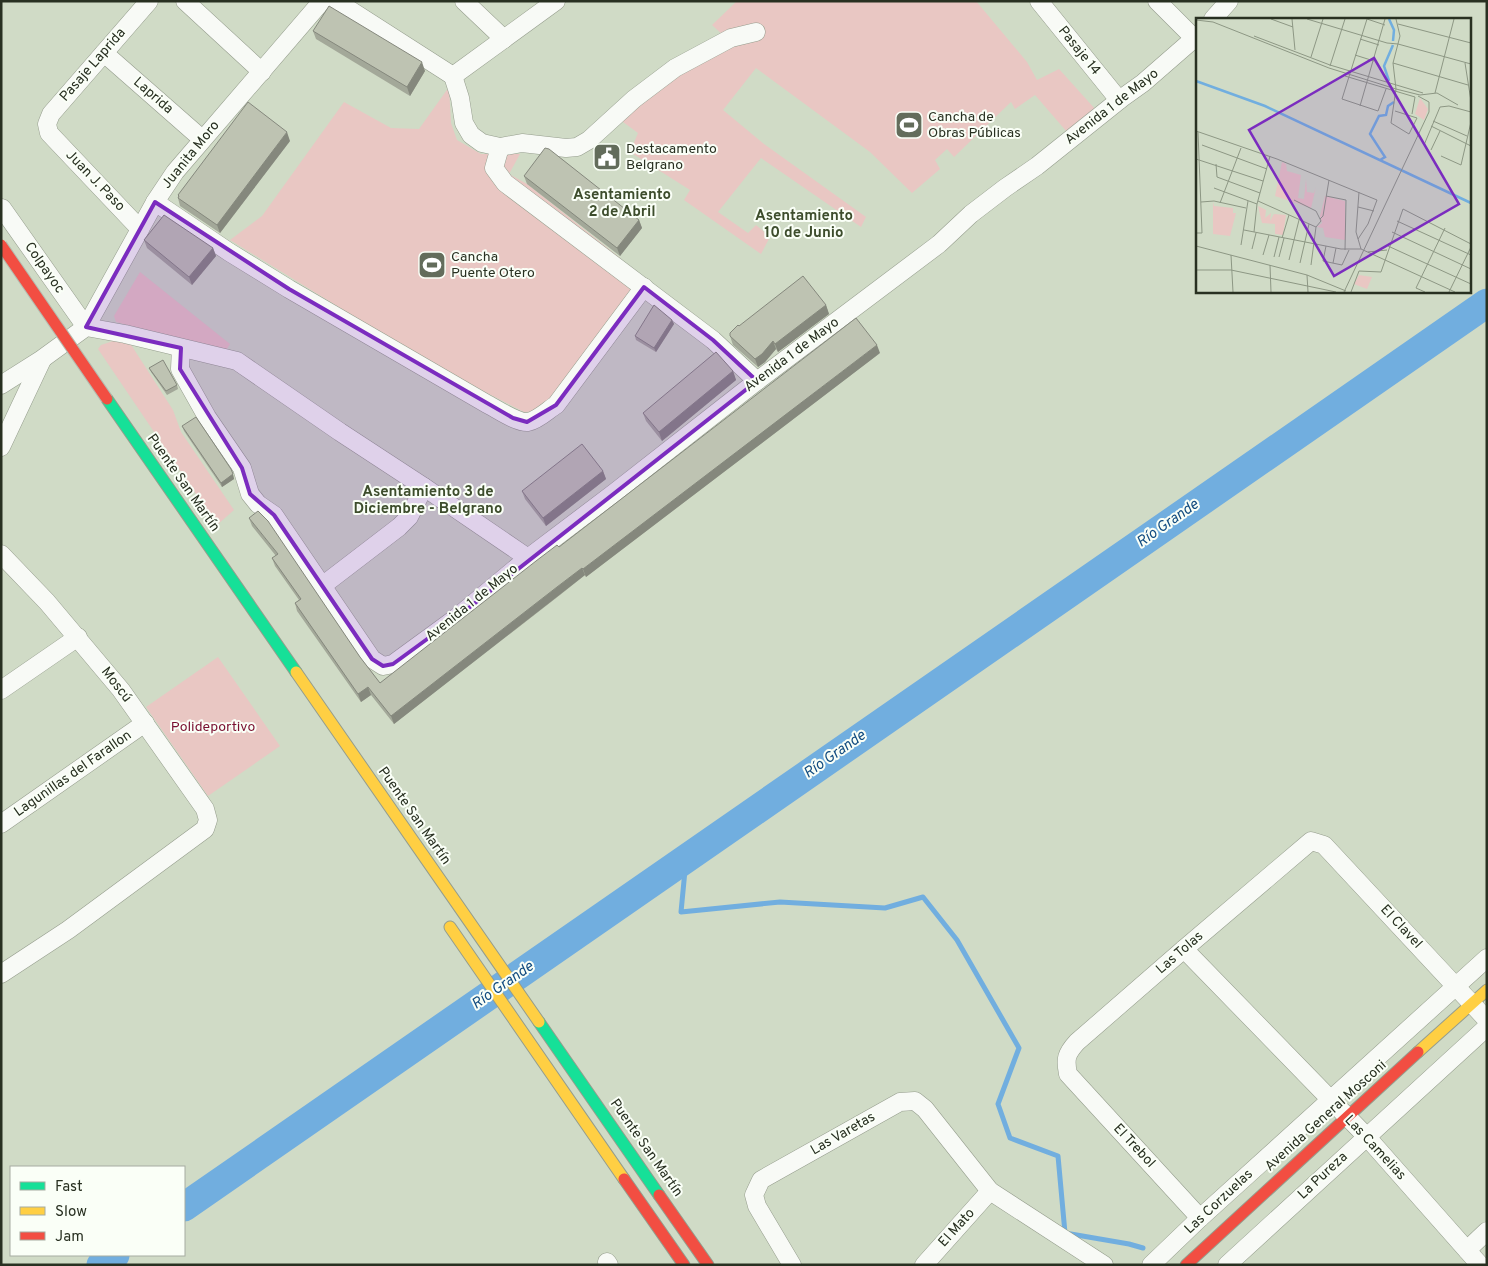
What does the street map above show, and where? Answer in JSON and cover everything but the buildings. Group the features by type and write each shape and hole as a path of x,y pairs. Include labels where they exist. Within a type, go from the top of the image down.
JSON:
{"main road":[{"name":"Puente San Martín","path":"1,246 708,1265"},
{"path":"44,338 61,361"},
{"path":"443,916 682,1262"},
{"name":"Avenida General Mosconi","path":"1186,1265 1487,990"}],"street":[{"name":"Pasaje Laprida","path":"49,134 47,124 51,114 149,1"},
{"path":"185,1 262,72"},
{"name":"Juanita Moro","path":"86,327 155,202 175,172 322,1"},
{"path":"336,1 453,76 460,98 464,123 472,136 482,142 500,147 522,143 566,148 577,147 589,140 634,100 675,68 731,38 756,32"},
{"path":"464,1 504,39"},
{"path":"453,76 556,1"},
{"name":"Pasaje 14","path":"1039,1 1119,100"},
{"path":"1157,1 1196,37"},
{"path":"1214,18 1229,1"},
{"name":"Avenida 1 de Mayo","path":"322,586 372,659 383,666 393,664 456,618 528,558 757,381 939,244 971,214 1037,166 1143,83 1196,37"},
{"name":"Laprida","path":"104,53 202,139"},
{"name":"Juan J. Paso","path":"49,134 140,229"},
{"path":"500,147 494,168 505,183 714,340 757,381"},
{"path":"155,202 289,290 487,404 513,418 527,422 537,418 556,405 644,287"},
{"name":"Colpayoc","path":"2,208 86,327"},
{"path":"1,385 42,359 86,327 125,334 237,361 528,558"},
{"path":"181,348 180,369 207,417 242,468 250,494 258,504 274,515 322,586 399,527 409,517 424,487"},
{"path":"1,447 42,359"},
{"name":"Moscú","path":"1,554 47,602 121,690 206,809 208,820 205,829 68,930 1,974"},
{"path":"1,690 78,638"},
{"name":"Lagunillas del Farallon","path":"1,824 145,723"},
{"name":"Las Tolas","path":"1068,1074 1066,1062 1069,1050 1311,841"},
{"name":"El Clavel","path":"1311,841 1324,844 1487,1020"},
{"name":"Las Camelias","path":"1184,949 1366,1136 1480,1265"},
{"name":"Las Corzuelas","path":"1151,1265 1200,1218 1487,958"},
{"name":"La Pureza","path":"1227,1265 1487,1027"},
{"name":"El Trebol","path":"1068,1074 1200,1218"},
{"name":"Las Varetas","path":"792,1265 757,1206 754,1195 761,1180 900,1102 915,1102 925,1109 990,1191"},
{"path":"990,1191 1104,1265"},
{"name":"El Mato","path":"924,1265 990,1191"},
{"path":"1467,1250 1487,1231"}],"highlighted area":[{"path":"155,202 289,289 513,418 527,422 556,405 644,287 713,340 757,381 456,618 393,664 383,666 372,659 274,515 250,494 242,468 180,369 181,348 86,327"}],"green space":[{"path":"737,1 976,1 1027,62 1037,80 1059,69 1096,110 1067,132 1035,95 1015,109 1011,102 954,157 947,149 935,160 940,169 912,193 870,152 756,68 723,110 764,144 866,217 861,227 761,158 718,212 748,233 756,225 770,237 761,254 684,200 690,190 630,152 638,133 619,119 724,36 712,25"},
{"path":"449,87 451,123 457,140 481,154 520,154 509,174 527,184 619,257 633,273 652,288 549,411 524,412 485,392 405,348 230,240 262,216 344,102 391,128 419,129"},
{"path":"140,272 230,344 225,352 116,322 114,316"},
{"path":"119,339 128,340 173,410 181,432 234,510 217,525 98,349 101,345"},
{"name":"Polideportivo","path":"218,657 280,746 208,796 146,707"}],"waterway":[{"name":"Río Grande","path":"185,1206 1487,303"},
{"path":"686,860 681,912 780,902 885,908 923,897 957,940 1019,1048 998,1104 1010,1138 1058,1156 1065,1233 1143,1248"},
{"name":"Río Grande","path":"101,1265 114,1256"}],"traffic: fast":[{"path":"107,399 296,672"},
{"path":"539,1022 659,1195"}],"traffic: slow":[{"path":"296,672 539,1022"},
{"path":"450,927 624,1179"},
{"path":"1418,1052 1487,990"}],"traffic: jam":[{"path":"1,245 107,399"},
{"path":"1186,1265 1418,1052"},
{"path":"624,1179 684,1265"},
{"path":"659,1195 708,1265"}],"place":[{"name":"Cancha de Obras Públicas","path":"909,125"},
{"name":"Destacamento Belgrano","path":"607,157"},
{"name":"Cancha Puente Otero","path":"432,265"}],"district":[{"name":"Asentamiento 2 de Abril","path":"622,204"},
{"name":"Asentamiento 10 de Junio","path":"804,224"},
{"name":"Asentamiento 3 de Diciembre - Belgrano","path":"428,500"}]}
